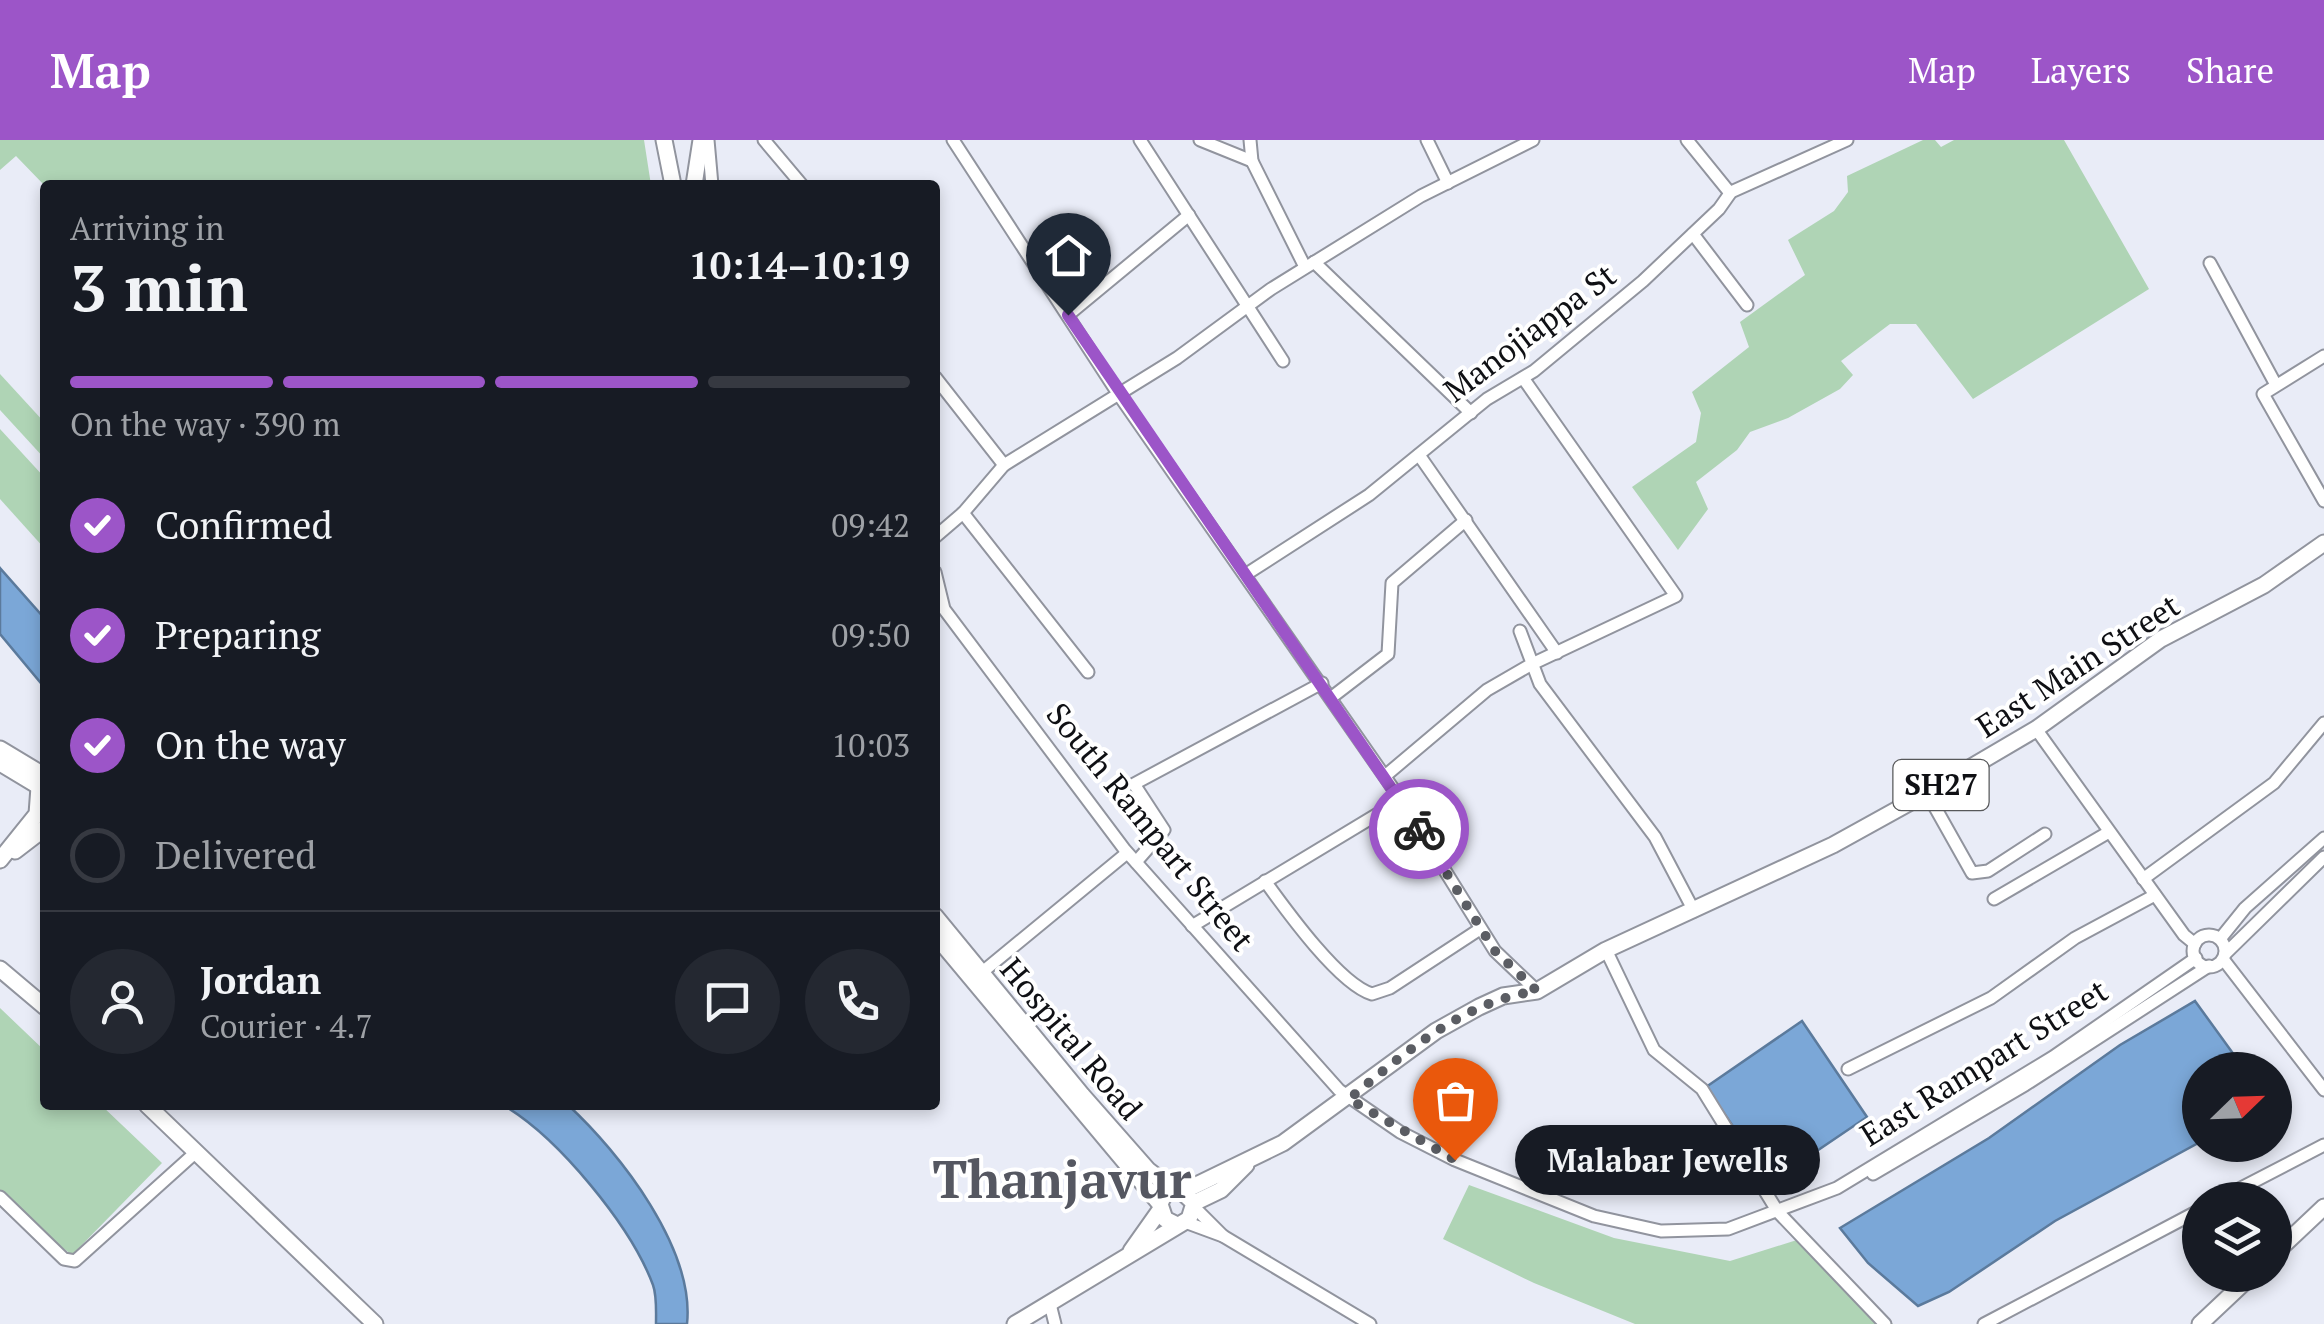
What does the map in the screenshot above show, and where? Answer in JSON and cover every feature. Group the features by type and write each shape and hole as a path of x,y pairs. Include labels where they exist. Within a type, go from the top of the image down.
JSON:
{"main road":[{"path":"664,140 672,180"},
{"path":"695,180 700,140"},
{"name":"East Main Street","path":"1537,991 1606,950 1833,845 1927,793 2036,729 2161,638 2264,585 2324,543"},
{"path":"0,749 40,782"},
{"path":"0,763 40,783"},
{"path":"0,861 37,814 40,799"},
{"path":"0,861 40,832"},
{"name":"Hospital Road","path":"940,922 1131,1151 1184,1206"},
{"name":"Hospital Road","path":"940,941 1160,1207 1184,1206"},
{"path":"0,970 40,1003"},
{"name":"SH27","path":"1015,1324 1131,1251 1184,1206 1213,1173 1246,1165 1349,1099 1436,1031 1503,996 1537,991"},
{"path":"153,1110 375,1324"},
{"path":"1160,1207 1184,1206"},
{"name":"SH27","path":"1131,1251 1160,1207"},
{"path":"2292,1238 2324,1207"},
{"path":"2200,1324 2234,1292"}],"street":[{"path":"708,140 712,180"},
{"path":"764,140 798,180"},
{"path":"953,140 1119,395 1385,776 1495,951 1537,991"},
{"path":"1200,140 1252,161"},
{"path":"1250,140 1252,161 1310,264 1471,412"},
{"path":"1426,140 1448,183"},
{"path":"940,533 964,513 1004,465 1119,395 1310,264 1448,183 1534,140"},
{"path":"1686,140 1730,194"},
{"name":"Manojiappa St","path":"1245,575 1369,495 1471,412 1523,378 1643,281 1730,194 1831,143 1846,140"},
{"path":"1148,142 1189,215 1284,362"},
{"path":"1068,315 1189,215"},
{"path":"1693,234 1747,305"},
{"path":"2210,263 2276,385"},
{"path":"2324,356 2263,394 2324,501"},
{"path":"1385,776 1487,690 1532,664 1676,596 1523,378"},
{"path":"940,383 1004,465"},
{"path":"1419,455 1557,653"},
{"path":"964,513 1088,672"},
{"path":"1332,697 1388,654 1392,582 1466,520"},
{"name":"South Rampart Street","path":"940,606 1131,857 1349,1099"},
{"path":"1520,632 1540,684 1656,838 1694,910"},
{"path":"980,974 1164,830 1134,784 1322,683"},
{"path":"2143,879 2274,783 2324,723"},
{"path":"2036,729 2143,879 2195,944 2196,958 2209,966"},
{"path":"1927,793 1972,873 1988,871 2045,834"},
{"path":"1192,926 1401,800"},
{"path":"1994,898 2109,832"},
{"path":"2220,939 2245,908 2324,838"},
{"path":"1837,1188 1904,1158 2224,957 2324,857"},
{"path":"1265,882 1315,945 1358,987 1372,994 1390,988 1480,929"},
{"path":"1848,1069 1992,998 2075,938 2155,895"},
{"path":"2195,944 2206,935 2220,939"},
{"path":"2220,939 2224,957 2324,1090"},
{"path":"1606,950 1649,1043 1702,1090 1778,1212 1885,1324"},
{"name":"East Rampart Street","path":"1349,1099 1455,1160 1594,1216 1690,1232 1728,1230 1837,1188 2053,1057 2196,958"},
{"path":"2253,1182 2324,1145"},
{"path":"0,1197 64,1258 75,1260 195,1153"},
{"path":"1184,1206 1223,1236 1370,1324"},
{"path":"1984,1324 2182,1220"},
{"path":"1050,1304 1055,1324"}],"green space":[{"path":"0,140 644,140 650,180 40,181 16,156 0,170"},
{"path":"1923,140 1935,140 1941,147 1954,140 2064,140 2149,289 1973,399 1916,324 1890,324 1841,361 1853,375 1840,389 1788,418 1750,432 1737,450 1696,482 1708,509 1678,550 1632,487 1696,442 1701,413 1692,392 1749,347 1740,322 1805,275 1788,240 1834,211 1848,192 1847,176"},
{"path":"0,374 40,418 40,454 0,410"},
{"path":"0,429 40,473 40,543 0,499"},
{"path":"0,1008 40,1046 40,1110 106,1110 162,1163 72,1255 0,1199"},
{"path":"1469,1185 1614,1238 1730,1261 1800,1239 1893,1324 1635,1324 1534,1283 1443,1239"}],"water":[{"path":"0,568 40,613 40,682 0,634"},
{"path":"2195,1001 2232,1052 2182,1052 2182,1152 2055,1221 1949,1292 1918,1306 1868,1263 1840,1228 1989,1138 2120,1045"},
{"path":"1802,1021 1867,1117 1771,1182 1706,1087"},
{"path":"510,1110 573,1110 610,1149 667,1234 686,1295 687,1324 656,1324 653,1285 628,1236 569,1160"}],"way so far":[{"path":"1419,829 1495,951 1537,991 1503,996 1436,1031 1349,1099 1400,1132 1455,1160"}],"place":[{"name":"Malabar Jewells","path":"1455,1160"}],"district":[{"name":"Thanjavur","path":"1062,1180"}],"route":[{"path":"1068,315 1419,829"}]}
